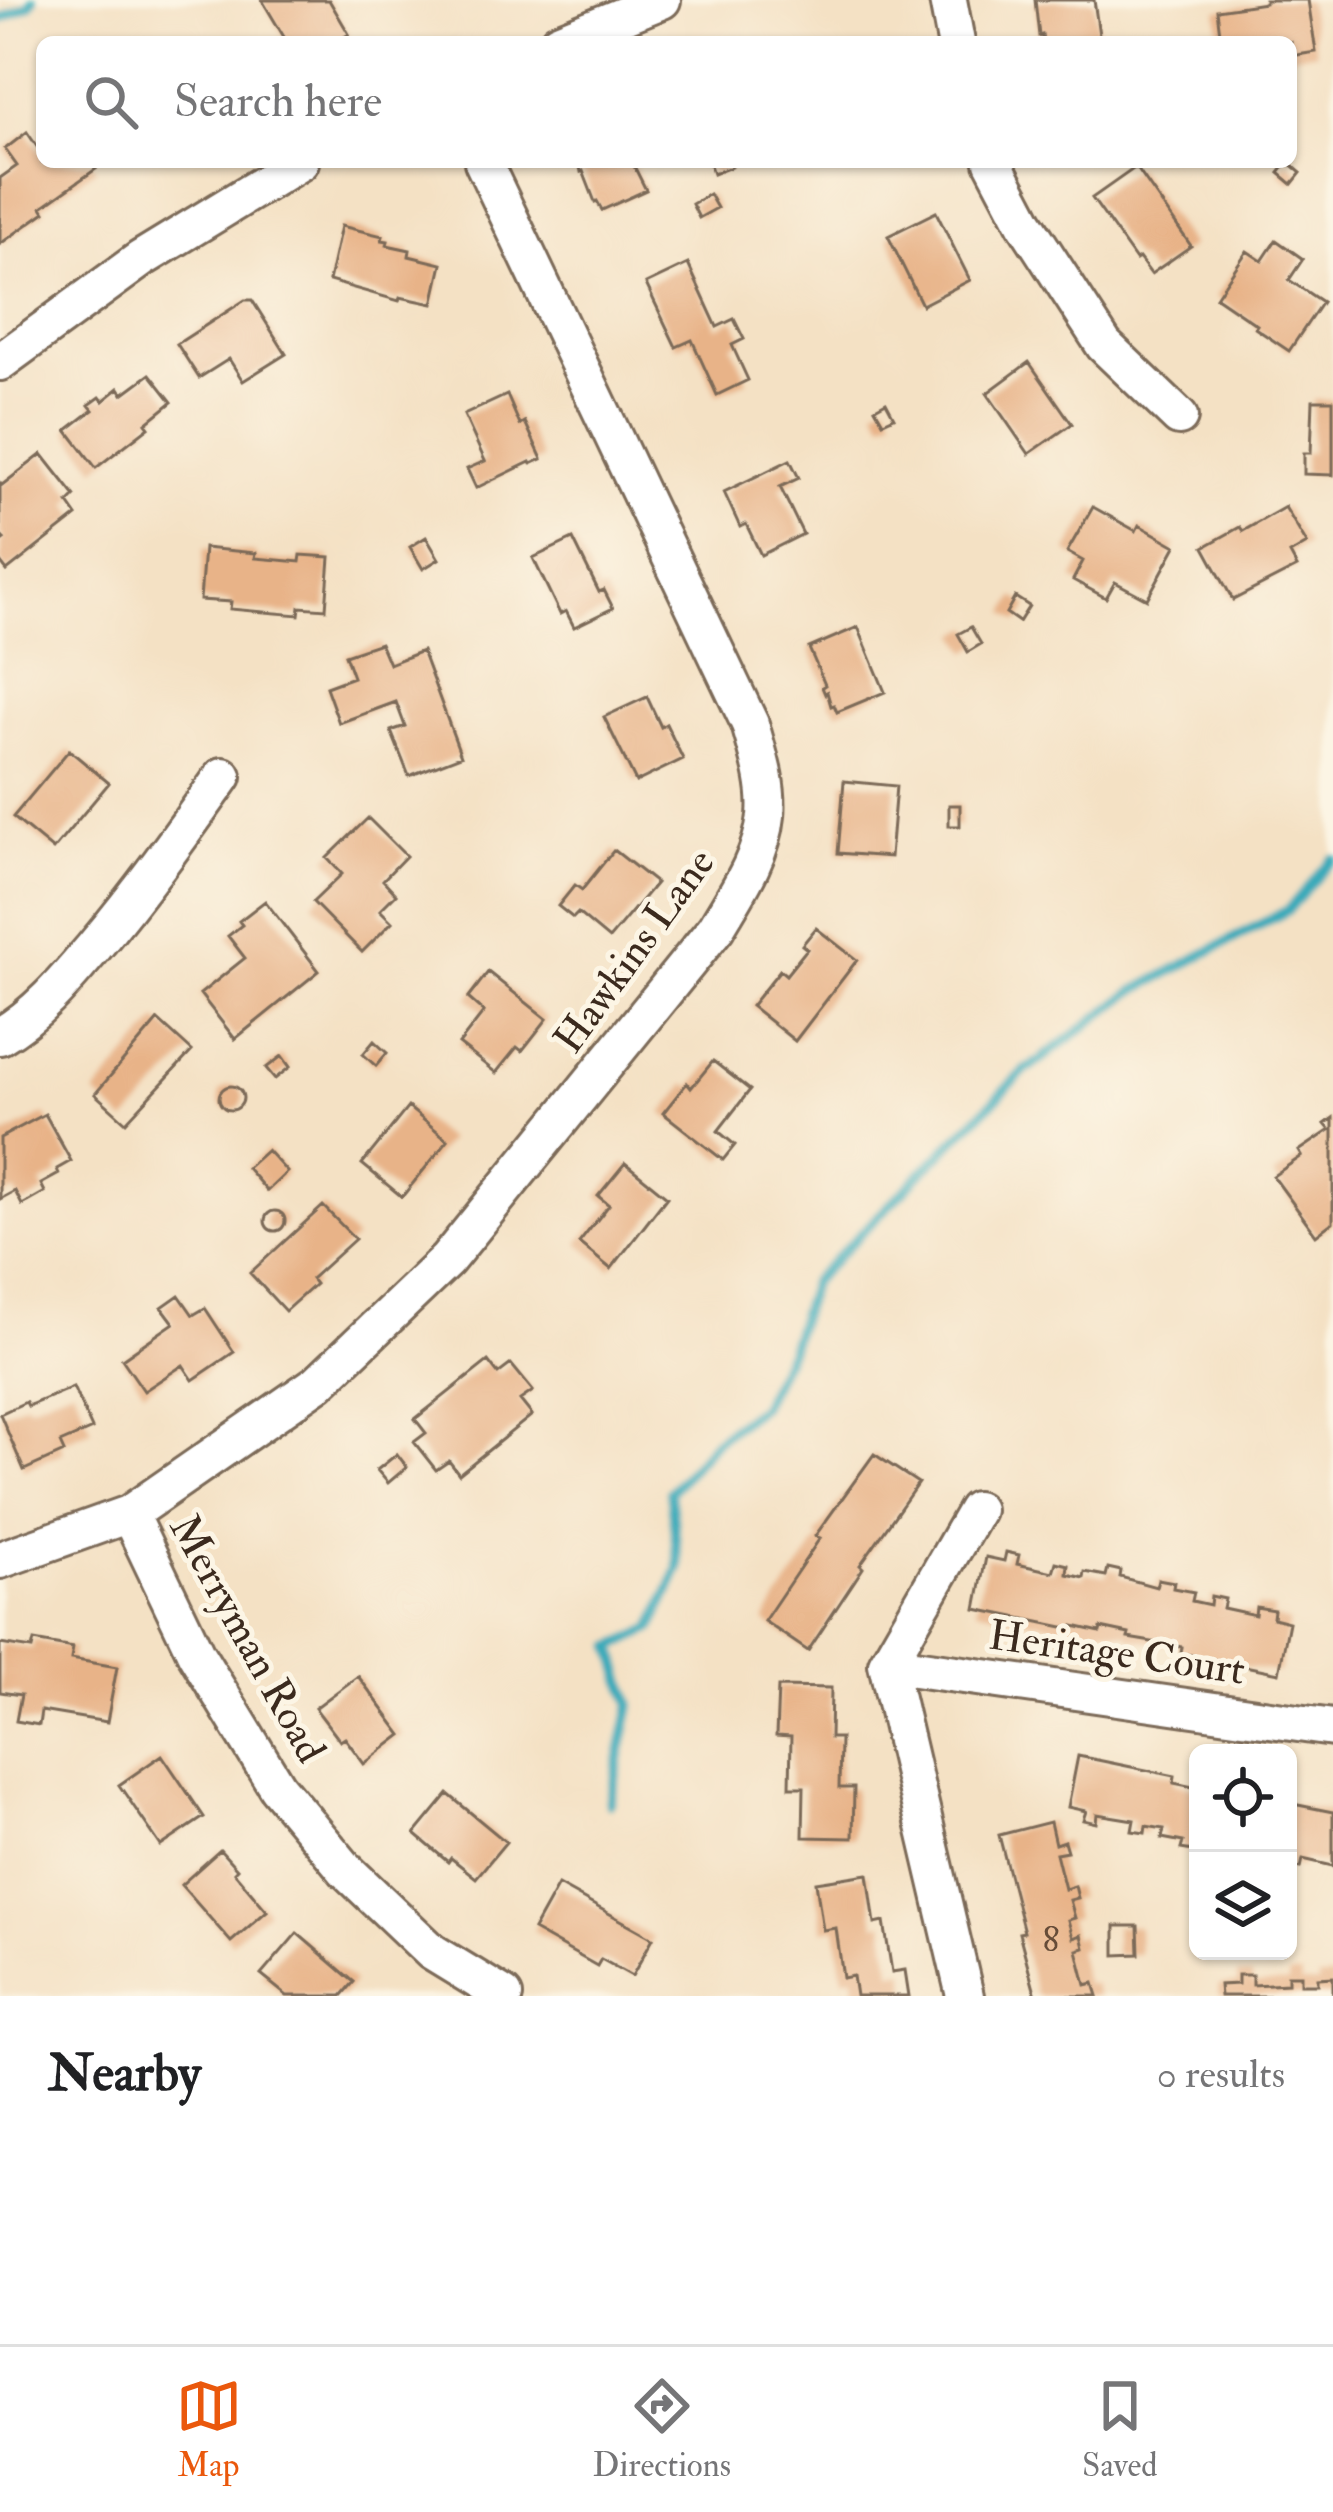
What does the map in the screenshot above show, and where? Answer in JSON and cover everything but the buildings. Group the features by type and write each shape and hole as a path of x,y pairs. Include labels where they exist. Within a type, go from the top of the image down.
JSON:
{"street":[{"path":"573,36 662,0"},
{"path":"948,0 955,36"},
{"path":"0,362 141,259 290,168"},
{"name":"Hawkins Lane","path":"0,1560 129,1514 318,1383 447,1260 716,928 752,867 766,817 763,769 750,724 486,168"},
{"path":"996,168 1025,224 1104,345 1179,417"},
{"path":"0,1036 61,987 146,884 223,776"},
{"path":"965,1996 887,1664 976,1510"},
{"name":"Merryman Road","path":"129,1514 196,1654 277,1786 346,1870 432,1952 504,1996"},
{"name":"Heritage Court","path":"887,1664 1333,1728"}],"waterway":[{"path":"0,20 33,0"},
{"path":"610,1803 631,1705 613,1647 652,1629 679,1568 670,1492 715,1441 760,1407 789,1351 812,1282 1022,1073 1134,991 1288,910 1333,859"}]}
